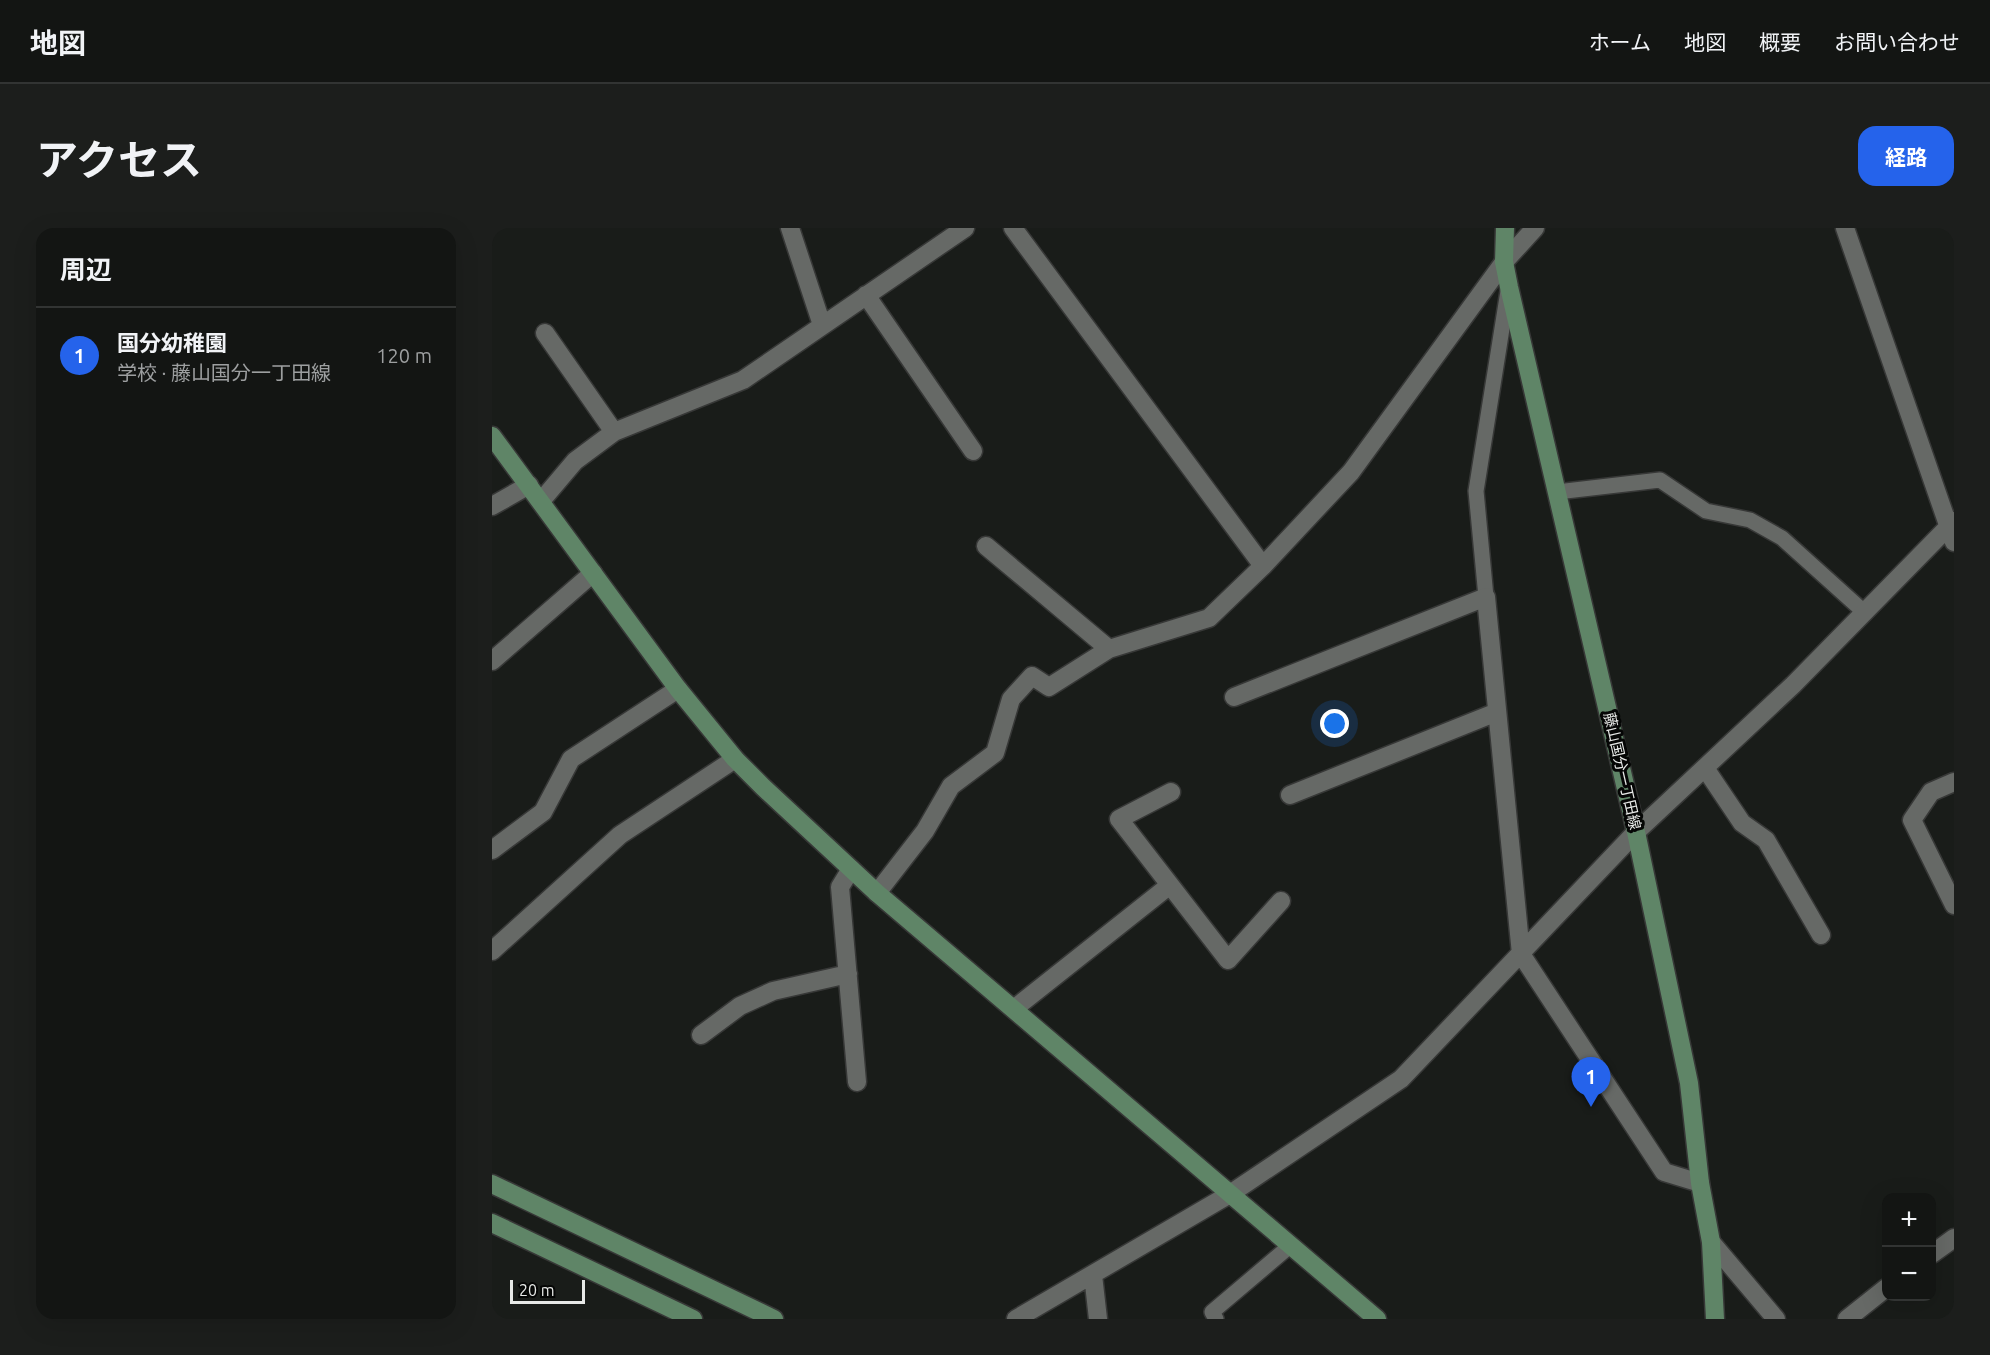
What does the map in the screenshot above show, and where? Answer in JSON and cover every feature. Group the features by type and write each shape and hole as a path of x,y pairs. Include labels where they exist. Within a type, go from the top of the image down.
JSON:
{"street":[{"path":"790,228 822,325"},
{"path":"542,500 575,461 614,432 743,380 965,228"},
{"path":"1013,228 1263,566"},
{"name":"藤山国分一丁田線","path":"1504,228 1504,262 1509,287 1636,832 1689,1083 1700,1183 1711,1242 1715,1319"},
{"path":"876,892 925,831 951,786 995,753 1011,699 1032,676 1048,687 1110,649 1209,618 1263,566 1351,472 1504,262 1535,228"},
{"path":"1016,1319 1230,1194 1401,1079 1636,832 1793,685 1863,611 1952,530 1845,228"},
{"path":"866,296 973,451"},
{"path":"546,333 614,432"},
{"path":"492,436 542,500 678,689 735,759 876,892 1015,1008 1377,1319"},
{"path":"492,506 529,485"},
{"path":"986,546 1110,649"},
{"path":"492,661 593,573"},
{"path":"1234,697 1486,597 1521,954 1664,1172 1700,1183"},
{"path":"492,850 543,812 571,759 678,689"},
{"path":"1290,795 1497,712"},
{"path":"492,951 620,835 735,759"},
{"path":"1705,768 1742,822 1766,840 1821,935"},
{"path":"1954,782 1931,792 1912,820 1954,905"},
{"path":"1171,792 1119,819 1228,960 1281,901"},
{"path":"851,869 840,887 857,1082"},
{"path":"1015,1008 1170,885"},
{"path":"701,1035 740,1006 773,991 848,974"},
{"path":"492,1184 774,1319"},
{"path":"492,1223 693,1319"},
{"path":"1936,1251 1954,1238"},
{"path":"1711,1242 1776,1319"},
{"path":"1093,1275 1098,1319"},
{"path":"1847,1319 1882,1292"}],"lane":[{"path":"1486,597 1476,491 1509,287"},
{"path":"1557,492 1660,480 1706,511 1750,520 1782,538 1863,611"},
{"path":"1216,1319 1212,1312 1291,1245"}],"place":[{"name":"国分幼稚園","path":"1591,1107"}]}
